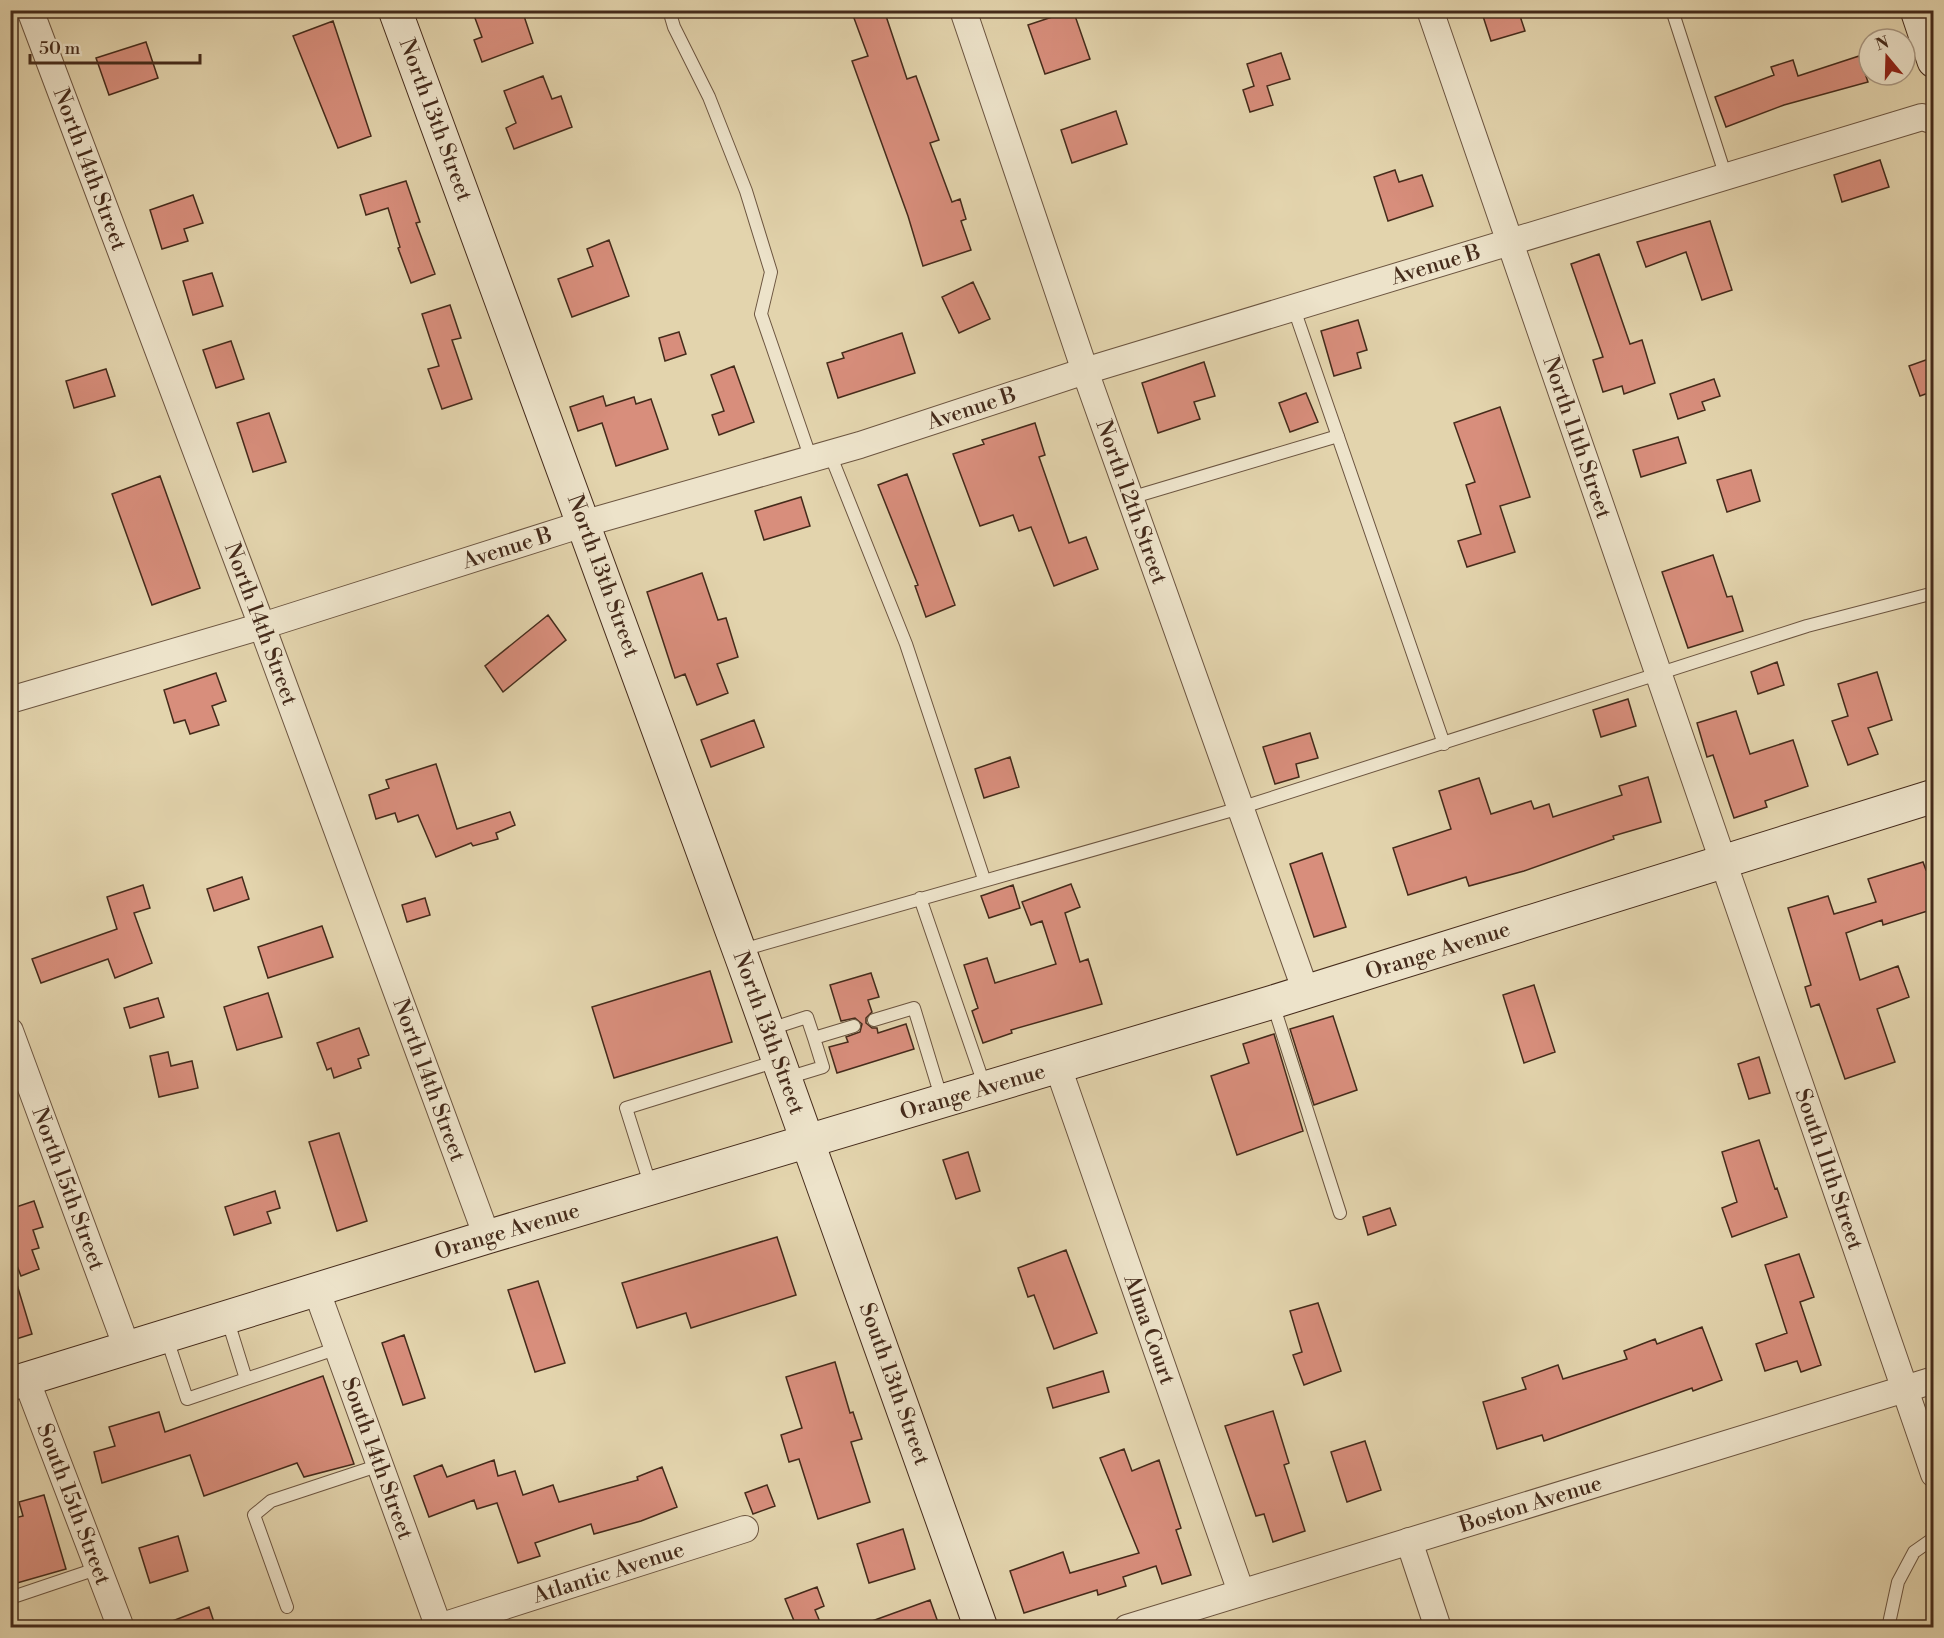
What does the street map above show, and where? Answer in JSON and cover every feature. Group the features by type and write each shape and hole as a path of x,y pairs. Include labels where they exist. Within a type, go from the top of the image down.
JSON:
{"main road":[{"name":"North 13th Street","path":"395,10 586,523 810,1142"},
{"path":"1917,10 1934,62"},
{"name":"Orange Avenue","path":"18,1381 487,1237 1306,992 1934,796"},
{"name":"South 13th Street","path":"810,1142 981,1628"}],"street":[{"name":"North 14th Street","path":"30,10 262,626 487,1237"},
{"name":"North 12th Street","path":"963,10 1085,371 1306,992"},
{"name":"North 11th Street","path":"1430,10 1723,862"},
{"name":"Avenue B","path":"10,700 262,626 586,523 821,456 1085,371 1510,244 1922,117 1934,121"},
{"name":"South 11th Street","path":"1723,862 1934,1474"},
{"name":"North 15th Street","path":"10,1031 127,1348"},
{"name":"Alma Court","path":"1058,1066 1241,1592"},
{"name":"South 14th Street","path":"316,1289 439,1627"},
{"name":"Boston Avenue","path":"1127,1628 1934,1380"},
{"name":"South 15th Street","path":"18,1381 99,1568 118,1627"},
{"name":"Atlantic Avenue","path":"439,1627 745,1528"},
{"path":"1409,1542 1438,1628"}],"lane":[{"path":"669,10 674,27 709,97 746,191 768,262 771,272 761,314 821,456 906,644 984,879"},
{"path":"1672,10 1726,177"},
{"path":"1294,309 1444,744"},
{"path":"1130,498 1338,436"},
{"path":"741,950 1240,808 1807,626 1934,593"},
{"path":"920,898 986,1088"},
{"path":"1273,1002 1340,1213"},
{"path":"874,1020 914,1008 943,1101"},
{"path":"652,1189 626,1108 783,1069 823,1067 807,1017 770,1029"},
{"path":"814,1038 854,1026"},
{"path":"226,1317 246,1379"},
{"path":"166,1335 187,1399 338,1348"},
{"path":"286,1607 254,1515 271,1501 380,1465"},
{"path":"1888,1628 1898,1582 1914,1552 1934,1538"},
{"path":"10,1598 99,1568"}],"building":[{"path":"472,10 522,10 533,43 482,62 474,40 482,37"},
{"path":"851,10 884,10 907,79 916,76 939,140 930,143 952,202 960,199 966,219 961,221 971,250 923,266 908,216 852,61 868,56"},
{"path":"1073,10 1090,59 1045,74 1028,25"},
{"path":"1481,10 1518,10 1525,31 1491,41"},
{"path":"333,21 371,136 338,148 293,36"},
{"path":"146,42 158,78 109,95 96,58"},
{"path":"1281,53 1290,79 1267,86 1273,105 1250,112 1243,90 1254,86 1247,64"},
{"path":"1857,57 1857,85 1784,105 1726,127 1715,97 1774,75 1771,67 1793,60 1798,76"},
{"path":"543,76 552,99 561,96 572,127 514,149 506,128 516,123 504,91"},
{"path":"1116,111 1127,144 1072,163 1061,130"},
{"path":"1880,160 1889,187 1842,202 1834,175"},
{"path":"1395,170 1399,182 1422,175 1433,206 1388,221 1374,177"},
{"path":"406,181 420,222 416,223 435,274 411,283 398,248 400,247 388,208 366,215 360,195"},
{"path":"193,195 203,223 184,229 188,241 162,249 150,210"},
{"path":"1710,221 1732,290 1702,300 1686,252 1646,267 1637,242"},
{"path":"609,240 629,296 572,317 558,279 593,266 587,249"},
{"path":"1599,254 1630,344 1642,340 1655,383 1624,394 1622,386 1603,392 1593,360 1603,357 1571,264"},
{"path":"212,273 223,306 193,315 183,281"},
{"path":"973,282 990,319 959,333 942,297"},
{"path":"450,305 461,338 452,340 472,399 442,409 428,369 439,366 422,314"},
{"path":"1358,320 1367,350 1357,353 1361,368 1334,376 1321,331"},
{"path":"679,332 686,354 665,361 659,338"},
{"path":"902,333 915,373 838,398 827,363 844,358 842,353"},
{"path":"231,341 244,379 216,388 203,350"},
{"path":"1934,357 1934,391 1920,396 1909,366"},
{"path":"1204,362 1215,396 1194,402 1200,419 1158,433 1142,383"},
{"path":"734,366 754,422 719,435 712,415 724,411 711,375"},
{"path":"106,369 115,396 74,408 66,381"},
{"path":"1714,379 1720,396 1702,402 1705,410 1678,419 1670,394"},
{"path":"1306,393 1318,422 1290,432 1279,403"},
{"path":"603,396 606,406 634,397 636,404 651,399 668,449 616,466 602,423 578,431 570,407"},
{"path":"1500,407 1530,497 1500,506 1515,552 1467,567 1458,541 1481,534 1466,485 1475,482 1454,423"},
{"path":"269,413 286,462 253,472 237,423"},
{"path":"1035,423 1045,455 1039,457 1069,543 1086,537 1098,569 1054,586 1031,527 1019,531 1013,515 980,526 953,454 984,444 982,440"},
{"path":"1678,437 1686,463 1641,477 1633,450"},
{"path":"1751,470 1760,501 1727,512 1717,480"},
{"path":"907,474 955,605 926,617 915,586 918,585 878,485"},
{"path":"160,476 200,588 152,605 112,494"},
{"path":"801,497 810,526 764,540 755,511"},
{"path":"1713,555 1727,597 1732,596 1743,631 1688,648 1662,572"},
{"path":"702,573 718,620 726,618 738,657 717,664 728,693 697,705 685,674 675,678 647,592"},
{"path":"548,615 566,640 503,692 485,666"},
{"path":"1777,662 1784,685 1758,694 1751,672"},
{"path":"1877,672 1892,720 1868,728 1878,754 1848,765 1832,721 1848,716 1838,684"},
{"path":"216,673 226,701 212,706 219,725 190,734 185,720 174,723 164,690"},
{"path":"1628,699 1636,726 1601,737 1593,710"},
{"path":"1736,711 1750,754 1793,740 1808,786 1765,801 1767,807 1734,818 1713,755 1707,757 1697,723"},
{"path":"754,720 764,747 711,767 701,740"},
{"path":"1310,733 1318,758 1296,764 1299,777 1275,784 1263,747"},
{"path":"1010,757 1019,787 984,798 975,769"},
{"path":"436,764 457,829 510,812 515,825 496,833 498,839 473,846 471,843 436,857 418,815 398,822 395,813 376,819 369,795 389,788 386,780"},
{"path":"1648,777 1661,822 1613,836 1614,839 1524,871 1469,886 1466,877 1408,895 1393,848 1451,829 1439,791 1479,778 1491,814 1531,801 1534,809 1549,804 1553,817 1622,795 1619,786"},
{"path":"1322,853 1346,927 1314,937 1290,864"},
{"path":"1923,862 1926,870 1934,867 1934,909 1883,925 1882,920 1846,933 1860,980 1898,966 1909,997 1877,1009 1895,1062 1845,1079 1819,1004 1811,1007 1805,987 1811,985 1788,908 1828,896 1834,914 1876,902 1868,879"},
{"path":"242,877 249,899 214,911 207,889"},
{"path":"1071,884 1080,907 1065,913 1080,962 1088,959 1102,1004 1011,1030 1012,1033 983,1043 972,1011 978,1008 964,965 987,958 995,983 1056,964 1042,921 1031,925 1022,902"},
{"path":"143,885 150,908 134,913 152,963 115,978 108,959 41,983 32,959 117,929 107,897"},
{"path":"1013,885 1020,908 989,918 981,896"},
{"path":"425,898 430,915 407,922 402,905"},
{"path":"322,926 333,957 268,978 258,947"},
{"path":"710,971 732,1042 614,1078 592,1007"},
{"path":"871,973 879,997 868,1000 872,1012 866,1018 866,1023 872,1028 877,1028 878,1033 906,1024 914,1049 837,1073 829,1047 848,1042 846,1037 860,1032 862,1024 855,1018 841,1021 830,985"},
{"path":"1534,985 1555,1052 1524,1063 1503,995"},
{"path":"268,993 282,1037 237,1050 224,1007"},
{"path":"158,998 164,1017 130,1028 124,1008"},
{"path":"1333,1016 1357,1090 1314,1105 1290,1029"},
{"path":"359,1028 369,1055 358,1059 361,1068 334,1078 331,1068 327,1070 317,1043"},
{"path":"1274,1034 1303,1131 1237,1155 1211,1076 1249,1063 1243,1044"},
{"path":"168,1052 171,1066 192,1061 198,1088 159,1097 150,1056"},
{"path":"1759,1057 1770,1093 1749,1099 1738,1064"},
{"path":"339,1133 367,1221 337,1231 309,1142"},
{"path":"1759,1140 1787,1217 1732,1237 1722,1208 1737,1202 1722,1152"},
{"path":"968,1152 980,1191 956,1199 943,1160"},
{"path":"275,1191 280,1208 267,1212 271,1223 234,1235 225,1207"},
{"path":"34,1201 43,1227 33,1230 39,1248 32,1250 39,1269 21,1276 10,1248 10,1209"},
{"path":"1390,1208 1396,1225 1368,1235 1363,1217"},
{"path":"777,1237 796,1295 691,1328 686,1313 637,1328 622,1283"},
{"path":"1066,1250 1097,1333 1054,1349 1034,1295 1028,1297 1018,1268"},
{"path":"1799,1254 1814,1297 1800,1302 1821,1365 1801,1372 1797,1361 1765,1371 1756,1344 1787,1333 1765,1265"},
{"path":"10,1278 15,1278 32,1334 10,1341"},
{"path":"538,1281 565,1363 535,1372 508,1290"},
{"path":"1318,1303 1341,1371 1304,1385 1293,1355 1302,1352 1290,1311"},
{"path":"1702,1327 1722,1380 1693,1391 1692,1388 1544,1441 1542,1435 1497,1449 1483,1402 1526,1389 1522,1378 1558,1365 1563,1379 1627,1359 1624,1351 1655,1339 1657,1344"},
{"path":"404,1335 425,1398 403,1405 382,1343"},
{"path":"835,1362 850,1413 853,1412 862,1439 851,1442 870,1502 818,1519 799,1459 789,1462 781,1435 802,1428 786,1377"},
{"path":"1103,1371 1109,1392 1053,1408 1047,1388"},
{"path":"323,1376 354,1464 304,1477 297,1463 204,1496 190,1455 102,1483 94,1452 115,1446 109,1427 159,1412 165,1432"},
{"path":"1273,1411 1289,1463 1284,1465 1305,1531 1273,1542 1264,1514 1256,1516 1225,1426"},
{"path":"1365,1441 1381,1490 1347,1502 1331,1452"},
{"path":"1124,1449 1132,1471 1159,1460 1181,1528 1176,1530 1191,1575 1162,1584 1156,1566 1123,1577 1126,1586 1098,1595 1097,1590 1024,1613 1010,1571 1063,1552 1070,1573 1139,1553 1100,1458"},
{"path":"494,1460 498,1476 515,1471 523,1495 553,1485 559,1502 638,1480 637,1477 662,1467 677,1507 641,1521 594,1534 591,1524 535,1543 540,1556 518,1563 497,1503 477,1509 474,1500 429,1517 414,1476 442,1465 447,1477"},
{"path":"767,1485 775,1506 753,1514 745,1493"},
{"path":"44,1495 66,1569 10,1585 10,1519 23,1516 19,1502"},
{"path":"903,1529 915,1569 869,1583 857,1544"},
{"path":"178,1536 188,1571 150,1583 139,1548"},
{"path":"817,1587 824,1606 815,1610 820,1622 797,1628 785,1599"},
{"path":"930,1600 940,1628 862,1628 861,1625"},
{"path":"209,1607 216,1628 159,1628 159,1626"}]}
